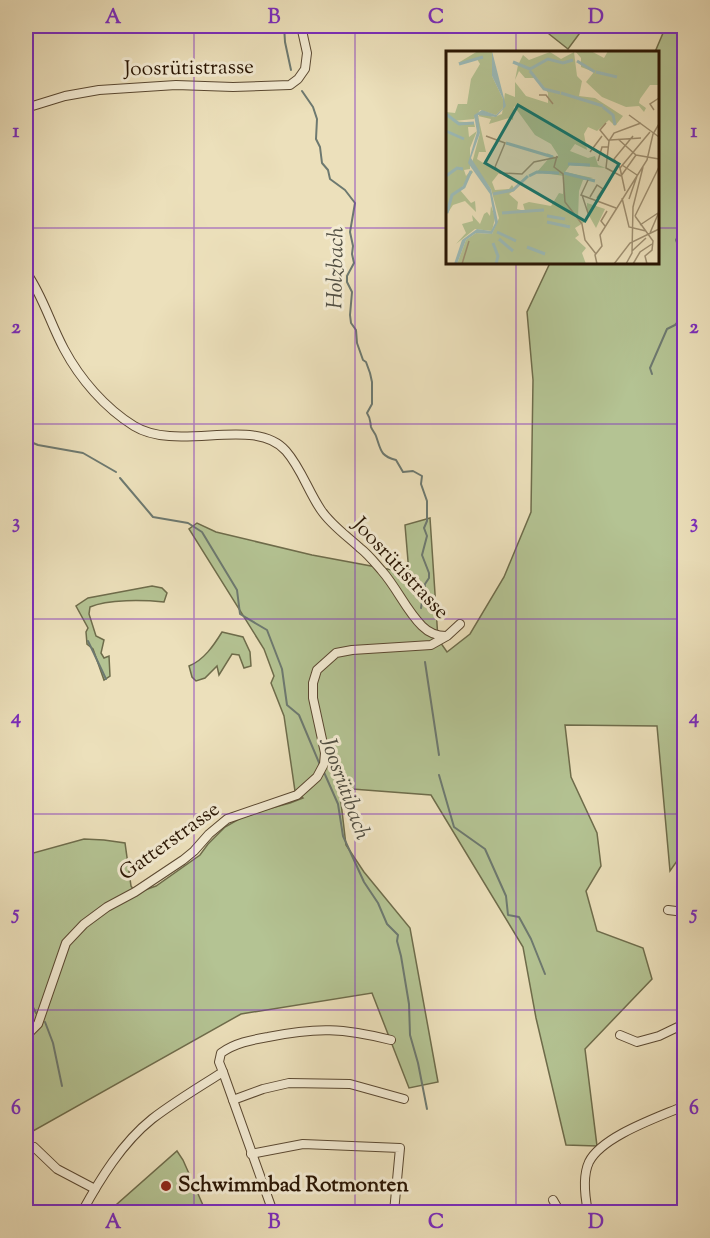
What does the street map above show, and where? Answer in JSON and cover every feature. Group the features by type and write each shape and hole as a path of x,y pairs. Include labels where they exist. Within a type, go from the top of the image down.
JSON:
{"street":[{"name":"Joosrütistrasse","path":"26,108 86,91 176,85 233,87 290,85 305,69 307,53 302,26"},
{"name":"Joosrütistrasse","path":"26,272 38,289 72,364 101,400 117,414 136,427 170,438 226,434 264,437 276,442 294,461 322,512 383,572 423,627 432,634 447,636"},
{"name":"Gatterstrasse","path":"26,1036 38,1024 66,943 84,924 106,907 135,892 194,852 209,834 227,819 297,795 317,777 322,768 325,753 313,698 313,683 317,670 336,653 360,649 431,645 447,636 460,624"},
{"path":"668,910 684,912"},
{"path":"620,1035 637,1042 659,1036 684,1024"},
{"path":"273,1212 222,1072 219,1062 220,1053 245,1041 303,1030 353,1031 391,1040"},
{"path":"82,1212 95,1189 129,1141 152,1119 222,1072"},
{"path":"233,1100 242,1095 289,1083 350,1084 404,1099"},
{"path":"588,1212 585,1174 589,1161 600,1148 684,1106"},
{"path":"251,1154 303,1144 400,1148 394,1212"},
{"path":"34,1148 57,1169 95,1189"},
{"path":"553,1200 560,1212"}],"green space":[{"path":"549,26 585,26 568,49 549,34"},
{"path":"666,26 684,26 684,851 670,871 657,726 565,725 571,777 597,833 601,866 586,891 597,931 643,948 652,979 585,1049 597,1146 566,1145 536,1018 523,947 431,795 352,789 344,789 340,794 346,845 364,872 410,928 438,1082 409,1088 372,993 241,1014 26,1135 26,1038 39,1025 68,943 86,924 136,893 156,886 200,855 225,827 246,815 303,798 295,791 284,716 271,683 274,676 264,649 189,529 197,523 216,532 312,555 409,573 405,525 430,518 438,639 447,652 470,634 504,577 531,512 533,380 527,312 550,264 659,264 659,51 655,51"},
{"path":"152,586 162,588 167,593 164,602 116,601 90,607 89,614 96,636 104,640 101,653 104,658 109,656 110,676 104,680 93,649 87,644 88,628 76,606 88,598"},
{"path":"222,632 243,637 250,652 251,666 244,668 239,655 232,654 219,675 217,666 205,678 196,681 192,677 189,666 204,656"},
{"path":"84,839 125,843 131,886 135,892 103,907 63,941 36,1024 26,1034 26,855"},
{"name":"Schwimmbad Rotmonten","path":"177,1151 206,1212 108,1212"}],"waterway":[{"name":"Holzbach","path":"284,26 291,70"},
{"path":"684,43 682,48 684,54"},
{"name":"Holzbach","path":"302,91 313,107 317,119 316,139 320,147 322,163 328,170 330,179 345,190 355,203 350,232 354,263 347,276 347,282 352,292 351,323 356,330 357,343 372,382 372,404 367,413 371,427 384,454 396,460 403,472 413,471 422,476 421,484 427,501 427,521 424,528 427,536 422,555 429,578 425,584 421,608"},
{"path":"684,217 676,240 684,263"},
{"path":"652,374 650,368 667,329 675,325 684,315"},
{"name":"Joosrütibach","path":"26,440 38,445 83,453 116,472"},
{"name":"Joosrütibach","path":"120,478 153,517 188,523 202,532 237,590 240,614 267,630 282,669 287,705 299,715 320,765"},
{"path":"88,641 106,679"},
{"name":"Holzbach","path":"425,662 439,755"},
{"name":"Joosrütibach","path":"323,770 338,804 343,836 387,924 398,935 397,941 409,1004 410,1035 427,1109"},
{"name":"Holzbach","path":"439,775 454,827 485,849 506,896 508,915 519,917 545,974"},
{"path":"26,994 36,1013"},
{"path":"45,1022 53,1043 62,1086"}],"place":[{"name":"Schwimmbad Rotmonten","path":"166,1186"}]}
